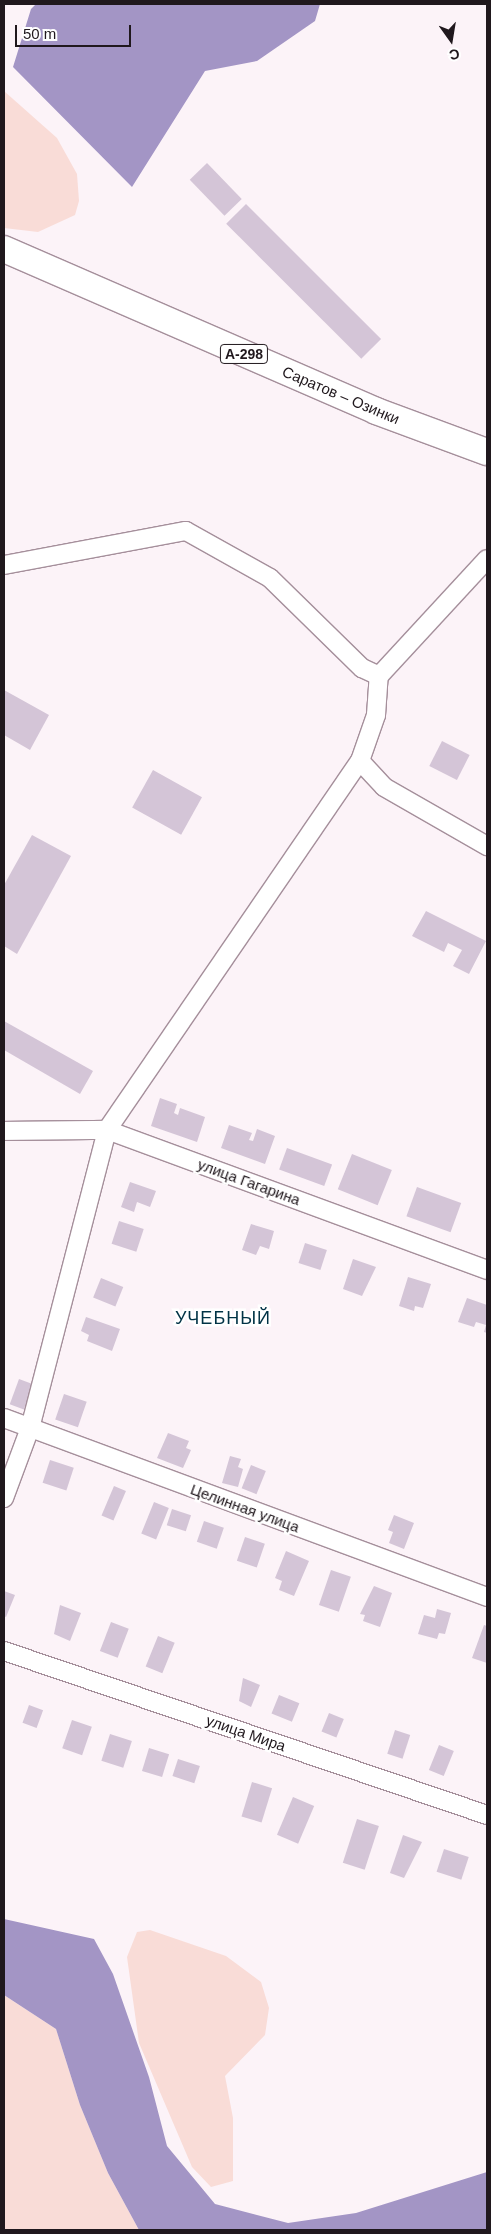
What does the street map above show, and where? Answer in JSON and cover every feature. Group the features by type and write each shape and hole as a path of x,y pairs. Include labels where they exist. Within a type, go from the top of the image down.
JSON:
{"highway":[{"name":"Саратов – Озинки","path":"4,250 376,412 487,452"}],"street":[{"path":"4,565 186,531 270,578 362,668 379,676"},
{"path":"4,1498 30,1428 107,1130 360,761 376,715 379,676 487,559"},
{"path":"360,761 384,787 487,846"},
{"name":"улица Гагарина","path":"4,1132 107,1130 487,1270"},
{"name":"Целинная улица","path":"4,1418 487,1597"},
{"name":"улица Мира","path":"4,1651 487,1815"}],"shaded area":[{"path":"36,4 320,4 315,21 257,61 205,71 132,187 13,67 31,9"},
{"path":"4,91 57,138 77,174 79,201 75,215 38,232 4,228"},
{"path":"4,1919 94,1939 113,1974 149,2077 167,2146 215,2204 288,2223 356,2213 487,2172 487,2230 139,2230 108,2173 80,2105 56,2029 4,1995"},
{"path":"150,1930 226,1956 261,1982 269,2008 265,2035 225,2076 233,2118 233,2181 211,2187 192,2167 139,2043 127,1957 137,1932"},
{"path":"4,1995 56,2029 80,2105 108,2173 139,2230 4,2230"}],"building":[{"path":"207,163 242,199 224,216 190,180"},
{"path":"246,204 381,339 361,359 226,224"},
{"path":"4,690 49,715 30,750 4,735"},
{"path":"442,741 470,755 457,780 429,766"},
{"path":"153,770 202,797 181,835 132,808"},
{"path":"32,835 71,856 17,954 4,946 4,885"},
{"path":"426,911 486,941 469,974 453,966 462,950 448,943 444,952 412,936"},
{"path":"4,1021 93,1071 80,1094 4,1050"},
{"path":"160,1098 177,1104 174,1113 178,1115 180,1108 205,1117 197,1142 151,1126"},
{"path":"229,1125 252,1133 249,1140 253,1141 257,1129 275,1136 265,1164 221,1148"},
{"path":"287,1148 332,1164 324,1186 279,1170"},
{"path":"352,1154 392,1170 378,1205 338,1189"},
{"path":"130,1182 156,1191 150,1207 137,1202 134,1212 121,1207"},
{"path":"417,1187 461,1203 451,1232 406,1216"},
{"path":"119,1221 144,1229 136,1252 112,1244"},
{"path":"251,1224 274,1231 269,1249 260,1246 256,1255 242,1250"},
{"path":"305,1243 327,1250 320,1270 299,1263"},
{"path":"353,1259 376,1267 362,1296 343,1289"},
{"path":"408,1277 431,1284 423,1308 415,1306 414,1311 399,1306"},
{"path":"101,1278 123,1287 115,1306 93,1297"},
{"path":"467,1298 487,1305 487,1333 484,1332 486,1325 476,1322 474,1327 458,1322"},
{"path":"86,1317 120,1329 112,1351 87,1341 89,1335 81,1331"},
{"path":"19,1379 33,1384 24,1410 10,1404"},
{"path":"64,1394 87,1402 78,1427 55,1420"},
{"path":"168,1433 189,1441 186,1448 191,1450 183,1468 157,1458"},
{"path":"230,1456 241,1459 238,1467 243,1469 238,1487 222,1483"},
{"path":"50,1460 74,1468 66,1491 43,1483"},
{"path":"251,1465 266,1471 256,1494 242,1488"},
{"path":"114,1486 126,1491 113,1521 101,1515"},
{"path":"154,1502 169,1508 156,1540 141,1534"},
{"path":"172,1509 191,1515 186,1531 167,1525"},
{"path":"394,1515 414,1523 404,1549 389,1543 393,1532 388,1530"},
{"path":"204,1521 224,1528 217,1549 197,1542"},
{"path":"245,1537 265,1544 257,1567 237,1561"},
{"path":"286,1551 309,1561 294,1596 279,1590 282,1581 275,1578"},
{"path":"331,1570 351,1577 339,1612 319,1605"},
{"path":"374,1586 392,1593 380,1627 363,1621 365,1615 360,1614"},
{"path":"4,1591 15,1595 6,1617 4,1616"},
{"path":"60,1605 81,1613 70,1641 54,1634"},
{"path":"437,1609 451,1613 445,1634 439,1633 437,1639 418,1634 424,1615 435,1618"},
{"path":"111,1622 129,1629 118,1658 100,1651"},
{"path":"484,1625 487,1626 487,1663 472,1658"},
{"path":"158,1636 175,1643 162,1673 146,1667"},
{"path":"243,1678 260,1685 251,1707 239,1701"},
{"path":"279,1695 299,1703 292,1722 272,1714"},
{"path":"29,1705 43,1710 37,1728 23,1723"},
{"path":"329,1713 344,1719 336,1738 322,1732"},
{"path":"72,1720 92,1727 82,1755 62,1748"},
{"path":"395,1730 410,1735 402,1759 387,1754"},
{"path":"110,1734 132,1741 123,1768 101,1761"},
{"path":"439,1745 454,1751 444,1776 429,1770"},
{"path":"149,1748 169,1754 162,1777 142,1771"},
{"path":"178,1759 200,1766 194,1783 172,1776"},
{"path":"252,1782 272,1788 262,1823 241,1816"},
{"path":"293,1797 314,1806 298,1844 277,1835"},
{"path":"357,1819 379,1826 365,1870 343,1863"},
{"path":"403,1835 422,1842 404,1878 390,1873"},
{"path":"444,1849 469,1857 461,1880 437,1872"}],"district":[{"name":"УЧЕБНЫЙ","path":"223,1318"}]}
